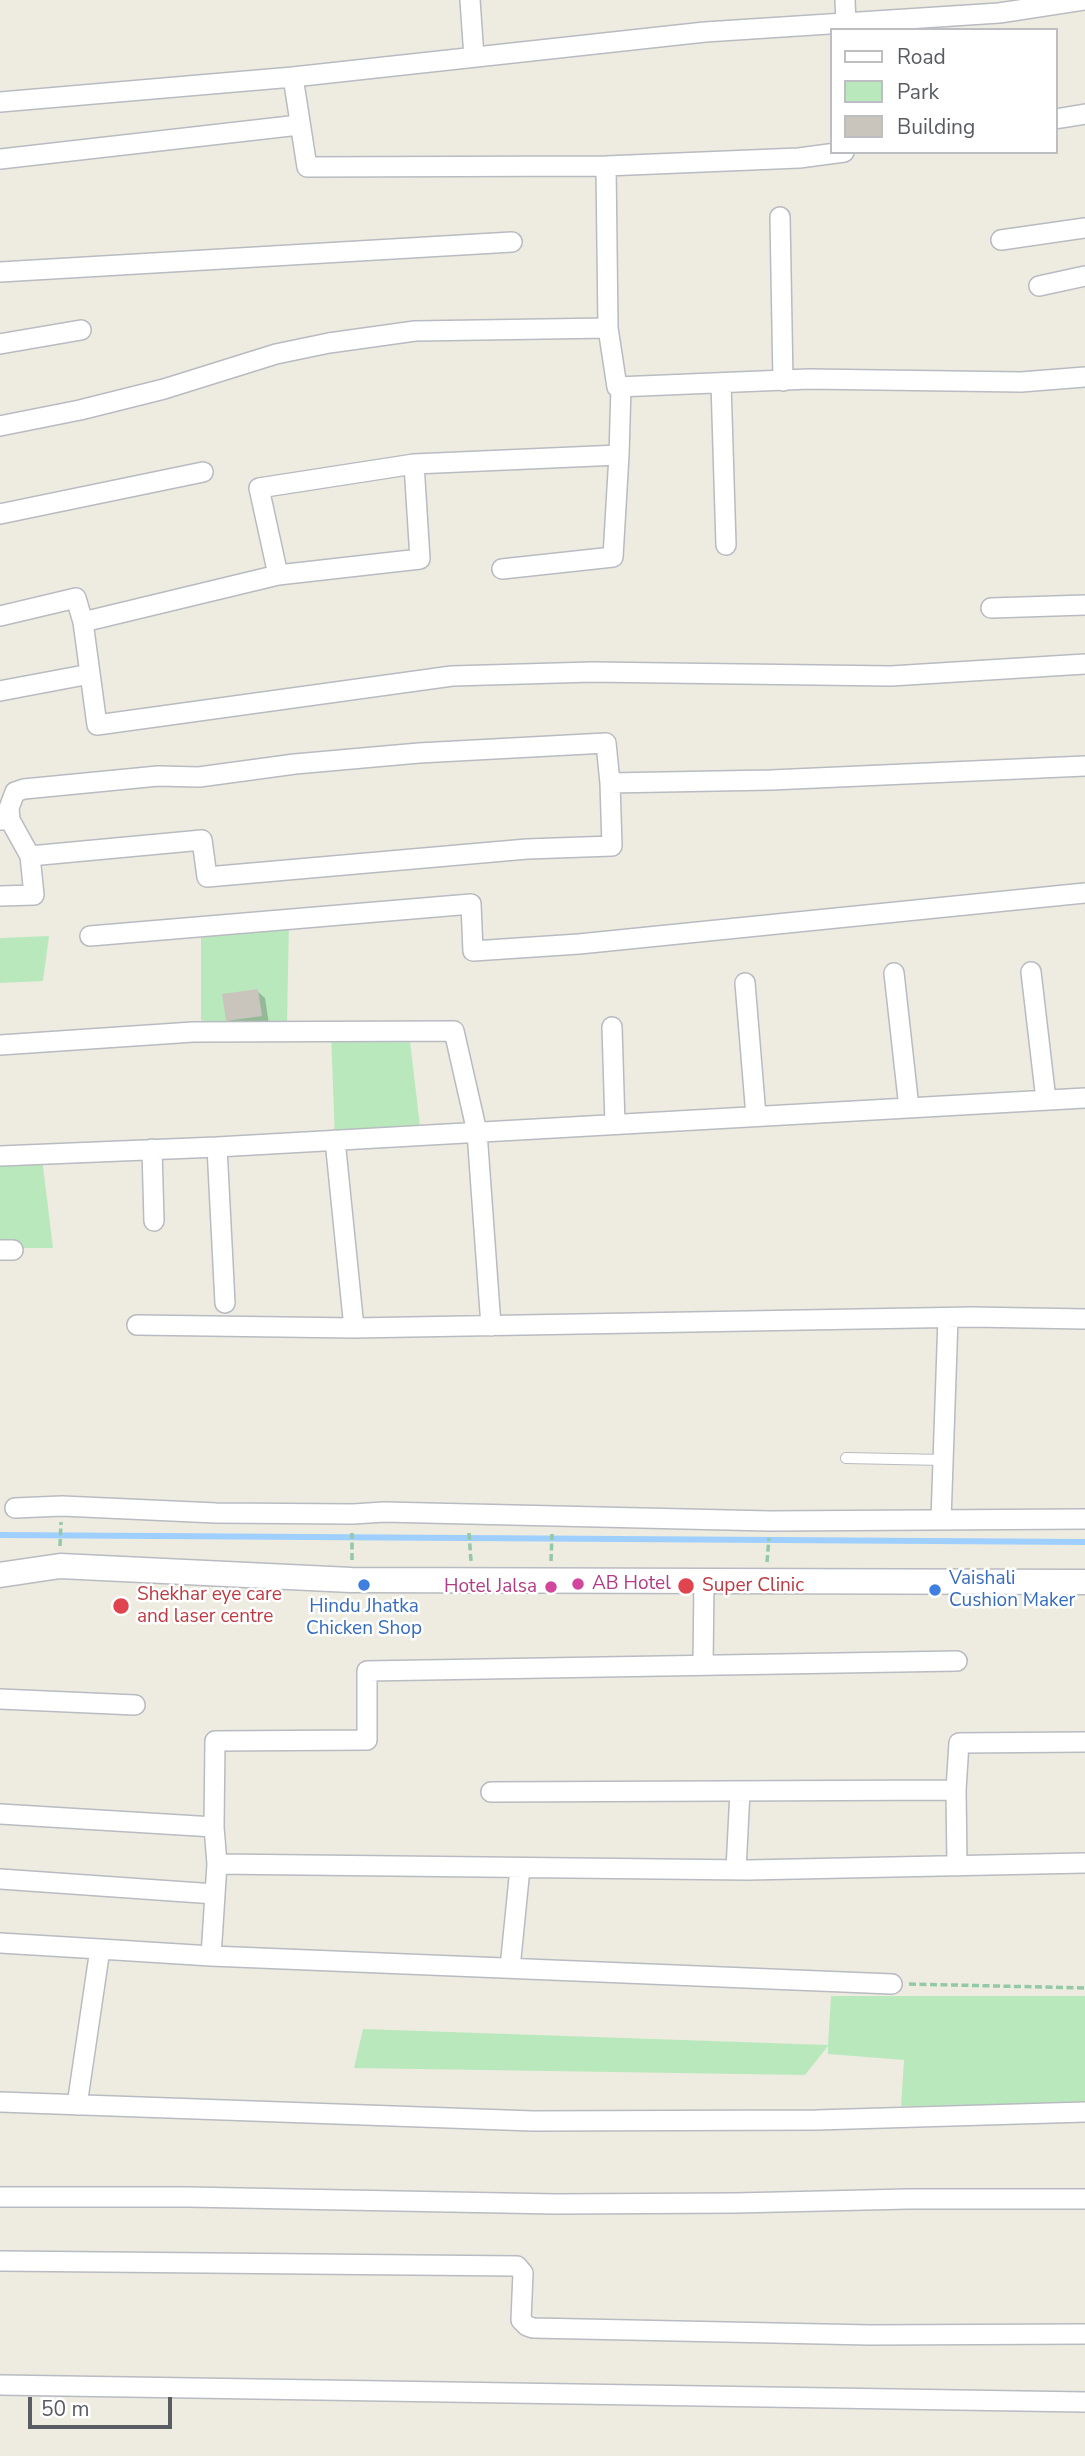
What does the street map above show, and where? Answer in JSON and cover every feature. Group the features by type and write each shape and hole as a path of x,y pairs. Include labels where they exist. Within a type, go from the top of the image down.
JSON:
{"street":[{"path":"470,0 474,57"},
{"path":"845,0 846,23"},
{"path":"0,102 293,77 705,32 846,23 977,7 1085,0"},
{"path":"293,77 307,167 606,166 799,158 830,154"},
{"path":"1057,119 1085,114"},
{"path":"0,159 299,125"},
{"path":"606,166 608,328 617,387 783,381 1020,382 1085,377"},
{"path":"780,217 783,381"},
{"path":"1001,240 1085,228"},
{"path":"0,272 512,242"},
{"path":"1039,286 1085,276"},
{"path":"0,426 164,389 276,354 329,343 415,331 608,328"},
{"path":"0,344 81,330"},
{"path":"721,383 726,545"},
{"path":"502,569 613,557 621,387"},
{"path":"278,575 260,488 414,464 619,455"},
{"path":"83,622 278,575 420,559 414,464"},
{"path":"0,514 203,472"},
{"path":"0,616 76,598 83,622 97,725 452,676 592,672 891,676 1085,664"},
{"path":"991,608 1085,605"},
{"path":"0,691 90,674"},
{"path":"0,896 34,895 30,856 5,820 15,792 22,790 158,776 199,777 295,764 419,753 606,743 612,846 527,849 206,877 202,840 30,856"},
{"path":"610,783 771,780 1085,766"},
{"path":"90,936 471,904 473,951 579,944 1085,893"},
{"path":"1031,972 1046,1100"},
{"path":"894,973 909,1108"},
{"path":"745,983 756,1116"},
{"path":"612,1027 615,1124"},
{"path":"0,1045 193,1032 454,1031 477,1132 491,1326"},
{"path":"0,1156 217,1147 1085,1098"},
{"path":"335,1140 354,1328"},
{"path":"217,1147 225,1303"},
{"path":"152,1149 153,1221"},
{"path":"942,1520 948,1318"},
{"path":"137,1325 354,1328 948,1318 1085,1319"},
{"path":"15,1508 62,1506 216,1513 384,1512 770,1521 1085,1519"},
{"path":"0,1574 60,1566 351,1580 1085,1582"},
{"path":"703,1665 704,1581"},
{"path":"211,1956 217,1864 214,1827 215,1741 367,1740 367,1671 957,1661"},
{"path":"0,1699 135,1705"},
{"path":"957,1866 956,1790 959,1743 1085,1742"},
{"path":"491,1792 956,1790"},
{"path":"736,1870 740,1791"},
{"path":"0,1814 214,1827"},
{"path":"217,1864 736,1870 1085,1863"},
{"path":"510,1968 520,1868"},
{"path":"0,1879 215,1894"},
{"path":"0,1942 211,1956 892,1984"},
{"path":"77,2105 100,1949"},
{"path":"0,2102 533,2121 817,2120 1085,2112"},
{"path":"0,2197 187,2197 556,2204 1085,2199"},
{"path":"0,2261 517,2266 522,2269 523,2278 523,2324 533,2328 870,2335 1085,2334"},
{"path":"0,2385 1085,2402"}],"lane":[{"path":"846,1458 943,1460"}],"path":[{"path":"60,1549 61,1521"},
{"path":"551,1555 552,1531"},
{"path":"469,1532 470,1552"},
{"path":"352,1533 352,1557"},
{"path":"768,1559 769,1535"},
{"path":"892,1984 1085,1988"}],"green space":[{"path":"289,924 287,1024 229,1030 201,1020 201,930"},
{"path":"49,936 43,981 0,983 0,938"},
{"path":"331,1032 409,1032 421,1135 335,1140"},
{"path":"42,1158 53,1248 0,1248 0,1160"},
{"path":"831,1996 1085,1996 1085,2105 901,2106 904,2060 828,2054 828,2046 805,2075 354,2068 363,2029 828,2045"}],"building":[{"path":"258,989 262,1016 226,1021 222,994"}],"waterway":[{"path":"0,1535 1085,1542"}],"place":[{"name":"AB Hotel","path":"578,1584"},
{"name":"Hindu Jhatka Chicken Shop","path":"364,1585"},
{"name":"Super Clinic","path":"686,1586"},
{"name":"Hotel Jalsa","path":"551,1587"},
{"name":"Vaishali Cushion Maker","path":"935,1590"},
{"name":"Shekhar eye care and laser centre","path":"121,1606"}]}
